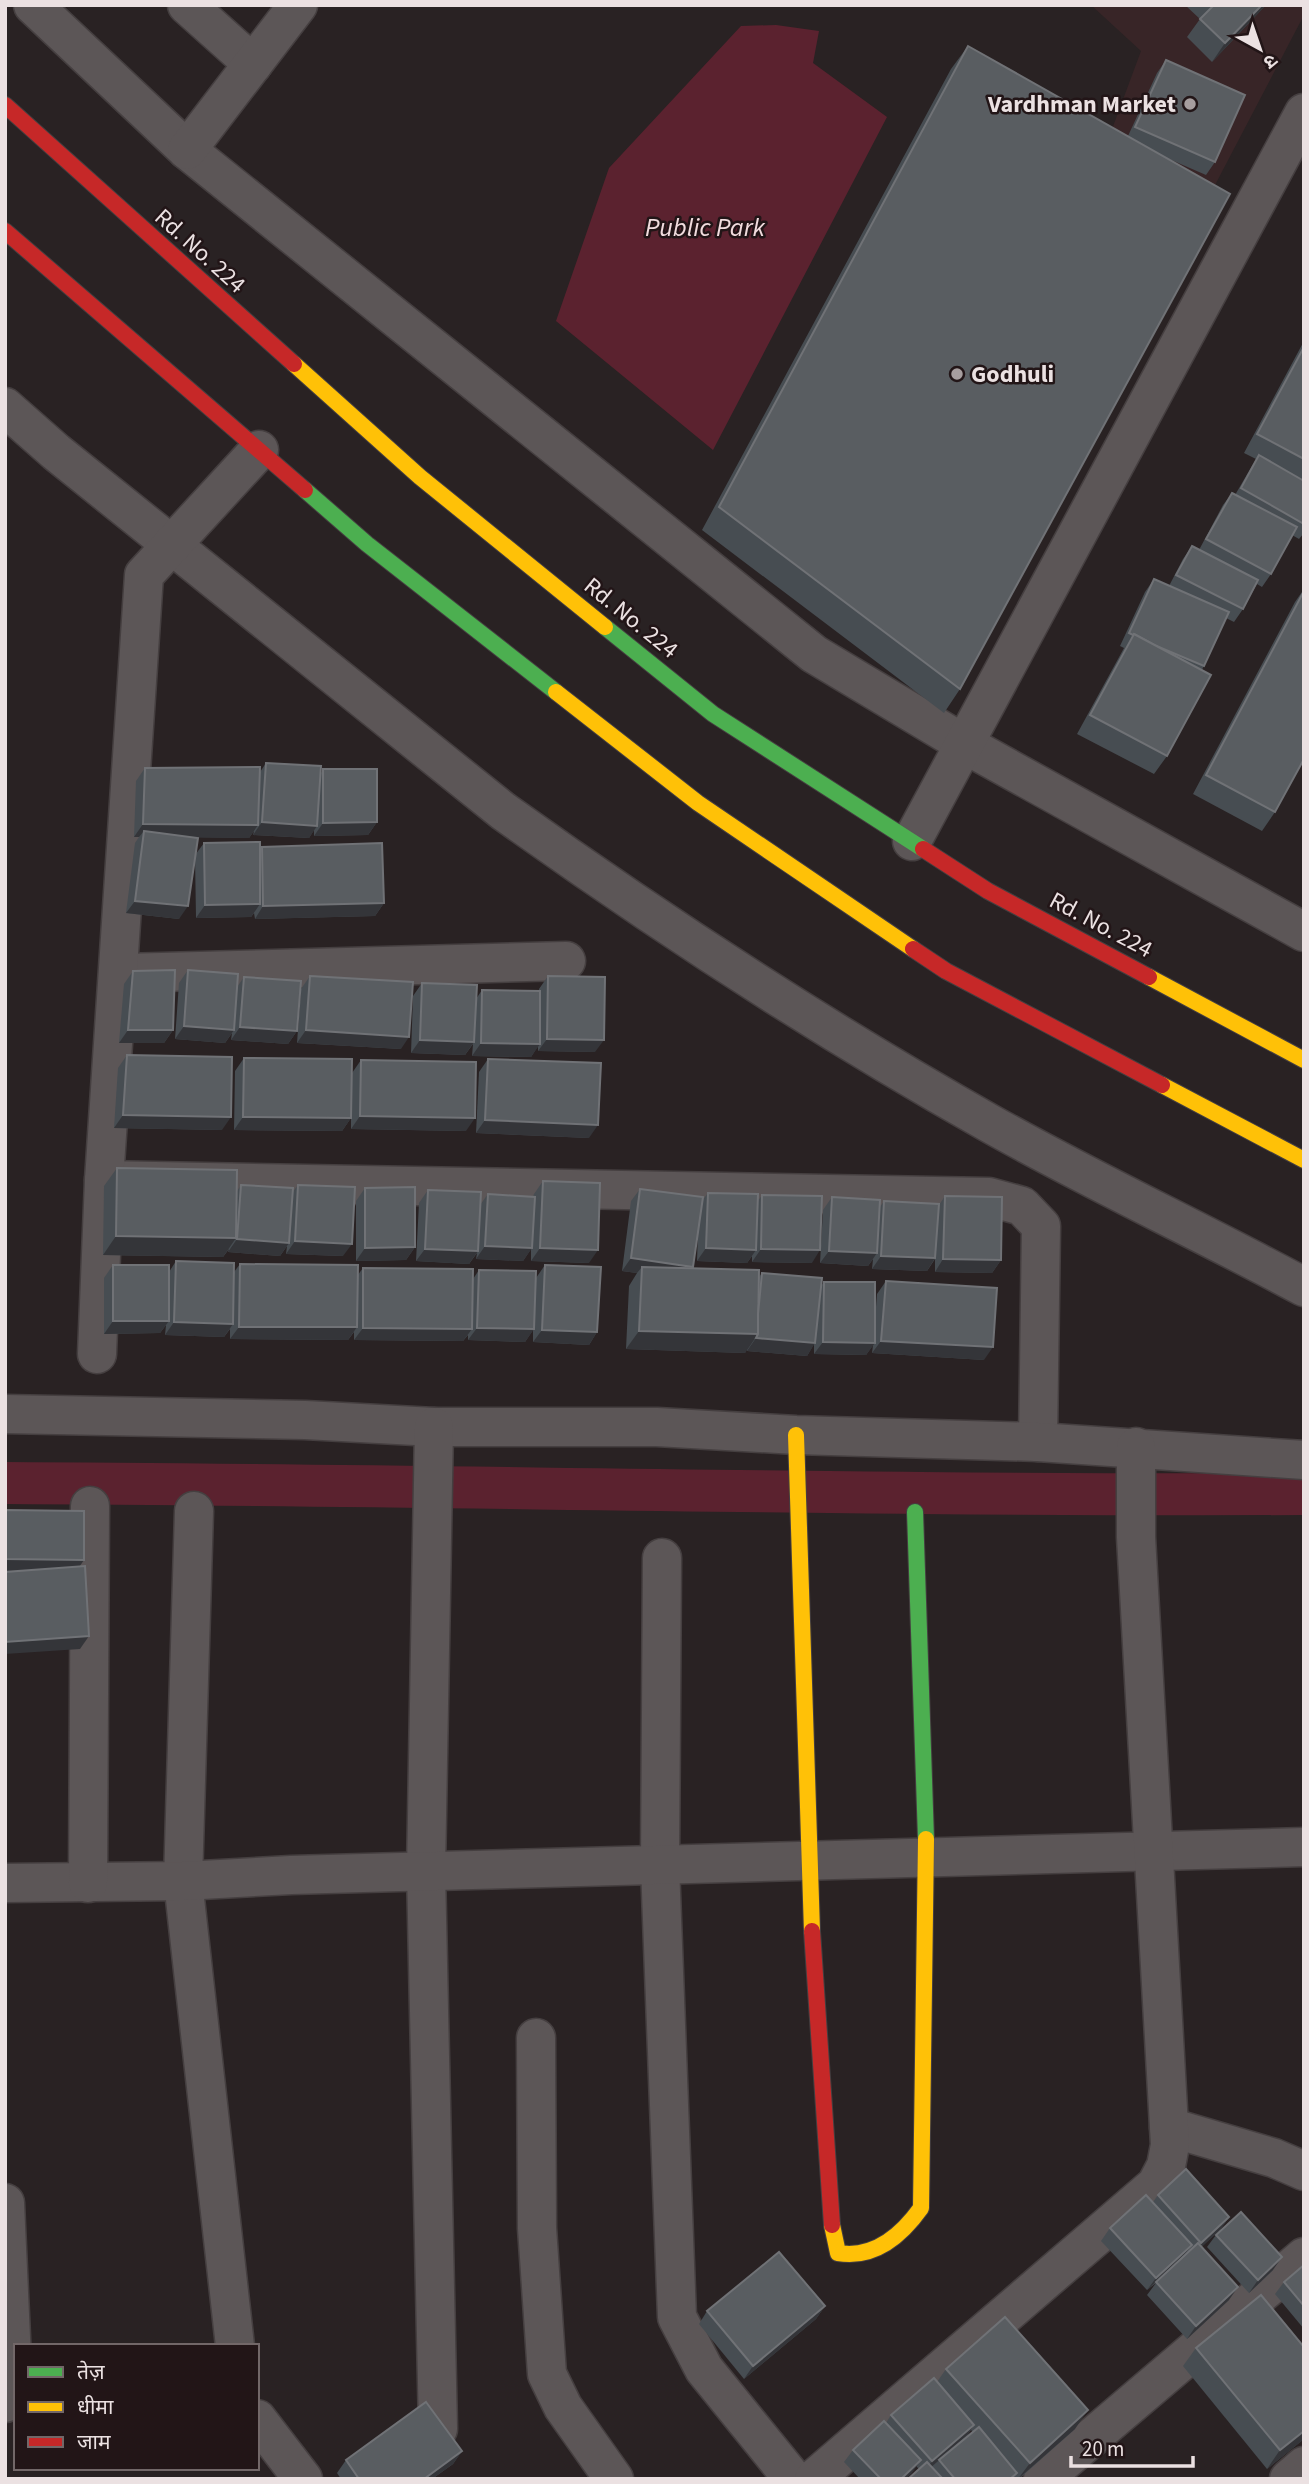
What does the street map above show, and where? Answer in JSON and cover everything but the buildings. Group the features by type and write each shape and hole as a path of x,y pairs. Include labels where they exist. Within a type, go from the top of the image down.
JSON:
{"main road":[{"name":"Rd. No. 224","path":"5,105 420,477 713,714 988,891 1304,1060"},
{"path":"5,231 367,544 698,803 946,971 1304,1160"},
{"path":"796,1435 807,1862 823,2140 833,2242 838,2253 849,2257 868,2252 900,2233 922,2207 927,1859 915,1512"}],"street":[{"path":"33,5 187,150 814,654 966,745 1304,932"},
{"path":"187,5 253,64"},
{"path":"187,150 298,5"},
{"path":"912,841 1304,113"},
{"path":"5,407 56,452 503,810 752,979 989,1123 1304,1287"},
{"path":"97,1354 104,1180 144,575 259,450"},
{"path":"118,973 566,961"},
{"path":"104,1180 989,1197 1022,1206 1041,1226 1038,1442"},
{"path":"5,1414 305,1420 434,1427 657,1427 796,1435 1038,1442 1136,1479 1304,1460"},
{"path":"434,1427 426,1871 438,2429"},
{"path":"814,2479 1156,2185 1166,2166 1170,2145 1152,1853 1136,1479"},
{"path":"88,1882 90,1506"},
{"path":"194,1511 183,1881 235,2344"},
{"path":"662,1559 660,1866 677,2316 699,2360 718,2389 793,2479"},
{"path":"5,1883 183,1881 426,1871 1304,1847"},
{"path":"536,2038 539,2275 547,2374 563,2407 614,2479"},
{"path":"1169,2127 1274,2158 1304,2171"},
{"path":"5,2203 13,2382 12,2395 5,2403"},
{"path":"1043,2479 1304,2257"},
{"path":"259,2422 303,2479"},
{"path":"1289,2479 1304,2466"}],"shaded area":[{"name":"Vardhman Market","path":"1091,5 1304,5 1304,15 1203,208 1102,156 1141,51"}],"water":[{"name":"Public Park","path":"776,25 819,31 813,63 887,117 713,450 556,321 609,168 741,26"}],"waterway":[{"path":"5,1483 1304,1494"}],"traffic: fast":[{"path":"305,490 367,544 556,692"},
{"path":"605,627 713,714 923,849"},
{"path":"915,1512 926,1839"}],"traffic: slow":[{"path":"294,364 420,477 605,627"},
{"path":"556,692 698,803 913,949"},
{"path":"1149,977 1304,1060"},
{"path":"1162,1085 1304,1160"},
{"path":"796,1435 812,1931"},
{"path":"832,2225 838,2253 863,2252 886,2243 905,2228 921,2208 926,1839"}],"traffic: jam":[{"path":"5,105 294,364"},
{"path":"5,231 305,490"},
{"path":"923,849 988,891 1149,977"},
{"path":"913,949 946,971 1162,1085"},
{"path":"812,1931 832,2225"}],"place":[{"name":"Vardhman Market","path":"1190,104"},
{"name":"Godhuli","path":"957,374"}]}
